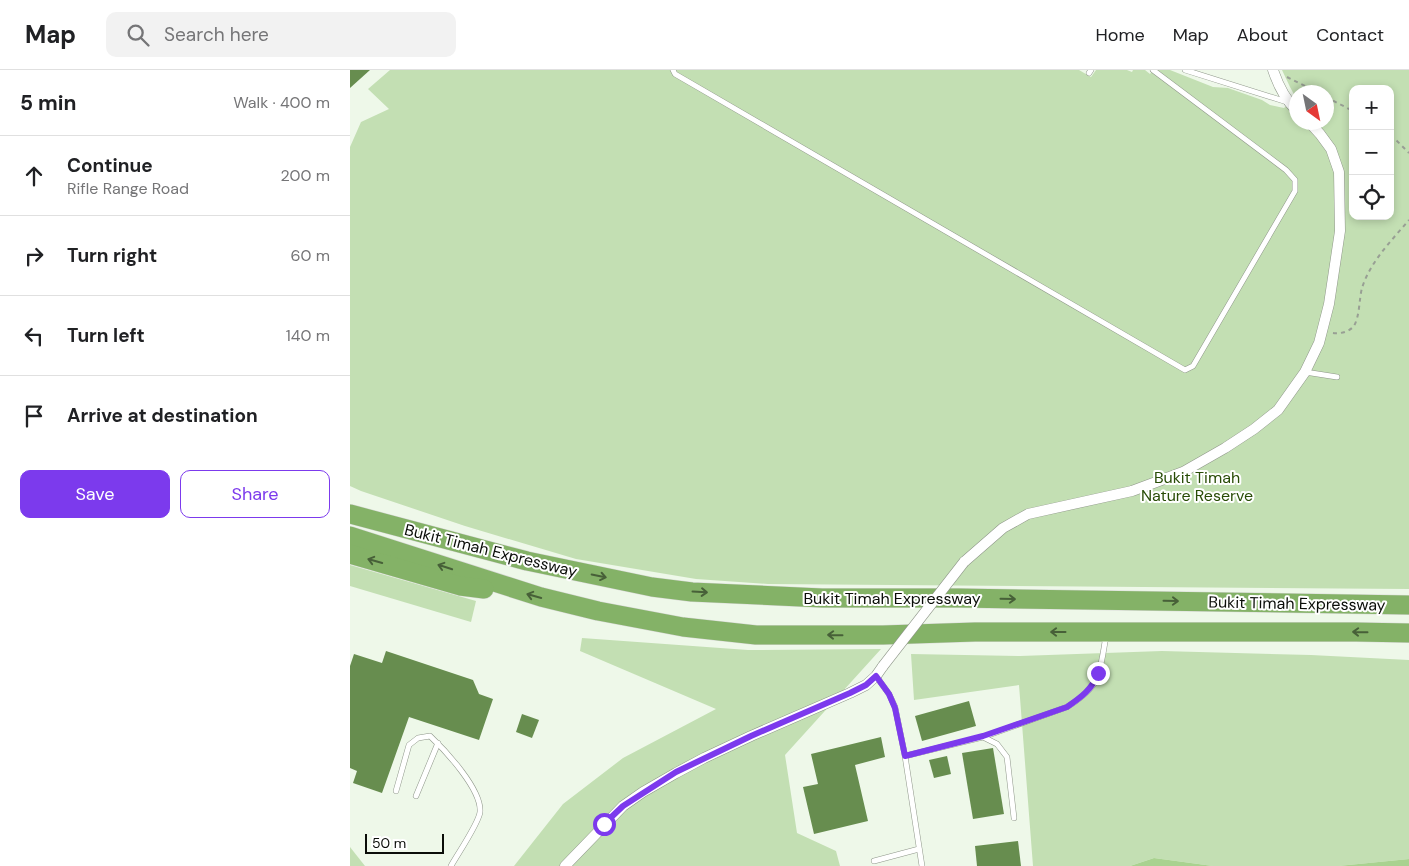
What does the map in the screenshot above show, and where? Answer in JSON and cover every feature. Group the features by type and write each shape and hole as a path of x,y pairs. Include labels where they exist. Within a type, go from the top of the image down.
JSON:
{"highway":[{"path":"350,502 367,509 382,522"},
{"name":"Bukit Timah Expressway","path":"350,514 527,561 652,587 692,592 822,598 960,598 1409,605"},
{"name":"Bukit Timah Expressway","path":"350,536 540,597 598,611 684,627 756,635 883,635 974,632 1409,633"},
{"path":"350,554 460,586 480,590 508,588"}],"street":[{"path":"1278,72 1278,84 1289,101"},
{"path":"565,866 623,806 676,772 751,736 866,685 884,666 964,562 1003,528 1028,514 1132,491 1183,472 1225,448 1278,410 1305,372 1319,343 1329,304 1340,231 1339,172 1331,149 1316,130"}],"lane":[{"path":"673,70 675,74 1185,370 1193,366 1281,216 1295,191 1295,180 1286,170 1153,70"},
{"path":"1185,70 1289,106"},
{"path":"1305,372 1337,378"},
{"path":"905,756 983,736 1067,707 1079,699 1095,683 1107,632"},
{"path":"876,676 889,694 895,708 905,756 922,866"},
{"path":"396,791 409,745 418,738 430,736 472,784 478,798 480,813 451,866"},
{"path":"983,736 997,744 1006,757 1014,818"},
{"path":"416,796 438,743"},
{"path":"874,861 919,849"}],"path":[{"path":"1278,72 1303,85"},
{"path":"1334,101 1349,109"},
{"path":"1394,139 1409,153"},
{"path":"1322,332 1337,334 1350,329 1354,324 1363,287 1372,268 1383,251 1409,220"}],"green space":[{"name":"Bukit Timah Nature Reserve","path":"390,70 1079,70 1091,77 1096,70 1127,70 1132,72 1133,70 1145,70 1150,74 1153,70 1170,70 1213,87 1228,88 1262,100 1270,105 1284,108 1289,104 1289,130 1334,130 1334,85 1289,85 1282,70 1409,70 1409,589 768,584 696,579 576,559 465,526 350,486 350,147 361,122 389,109 368,89"},
{"path":"350,565 476,601 471,622 350,586"},
{"path":"582,638 748,650 881,649 785,755 797,833 836,851 840,866 514,866 563,804 623,758 716,709 580,651"},
{"path":"1162,651 1409,660 1409,859 1338,866 1213,866 1154,858 1130,866 1033,866 1019,685 914,700 911,654 1020,656"},
{"path":"350,847 365,866 350,866"}],"shaded area":[{"path":"1154,858 1213,866 1130,866"},
{"path":"1409,859 1409,866 1338,866"}],"building":[{"path":"350,70 370,70 350,88"},
{"path":"386,651 473,680 479,694 493,699 479,740 409,717 382,793 353,783 357,771 350,768 350,666 354,654 382,663"},
{"path":"969,701 976,726 922,741 915,716"},
{"path":"522,714 539,720 532,738 516,732"},
{"path":"881,737 885,757 855,765 868,821 814,834 803,787 818,784 811,754"},
{"path":"993,748 1004,814 973,819 962,753"},
{"path":"947,756 951,774 934,778 929,760"},
{"path":"1018,841 1021,866 977,866 975,846"}],"route":[{"path":"604,824 623,806 676,772 751,736 850,693 866,685 876,676 889,694 895,708 905,756 994,733 1067,707 1079,699 1095,683 1098,673"}]}
